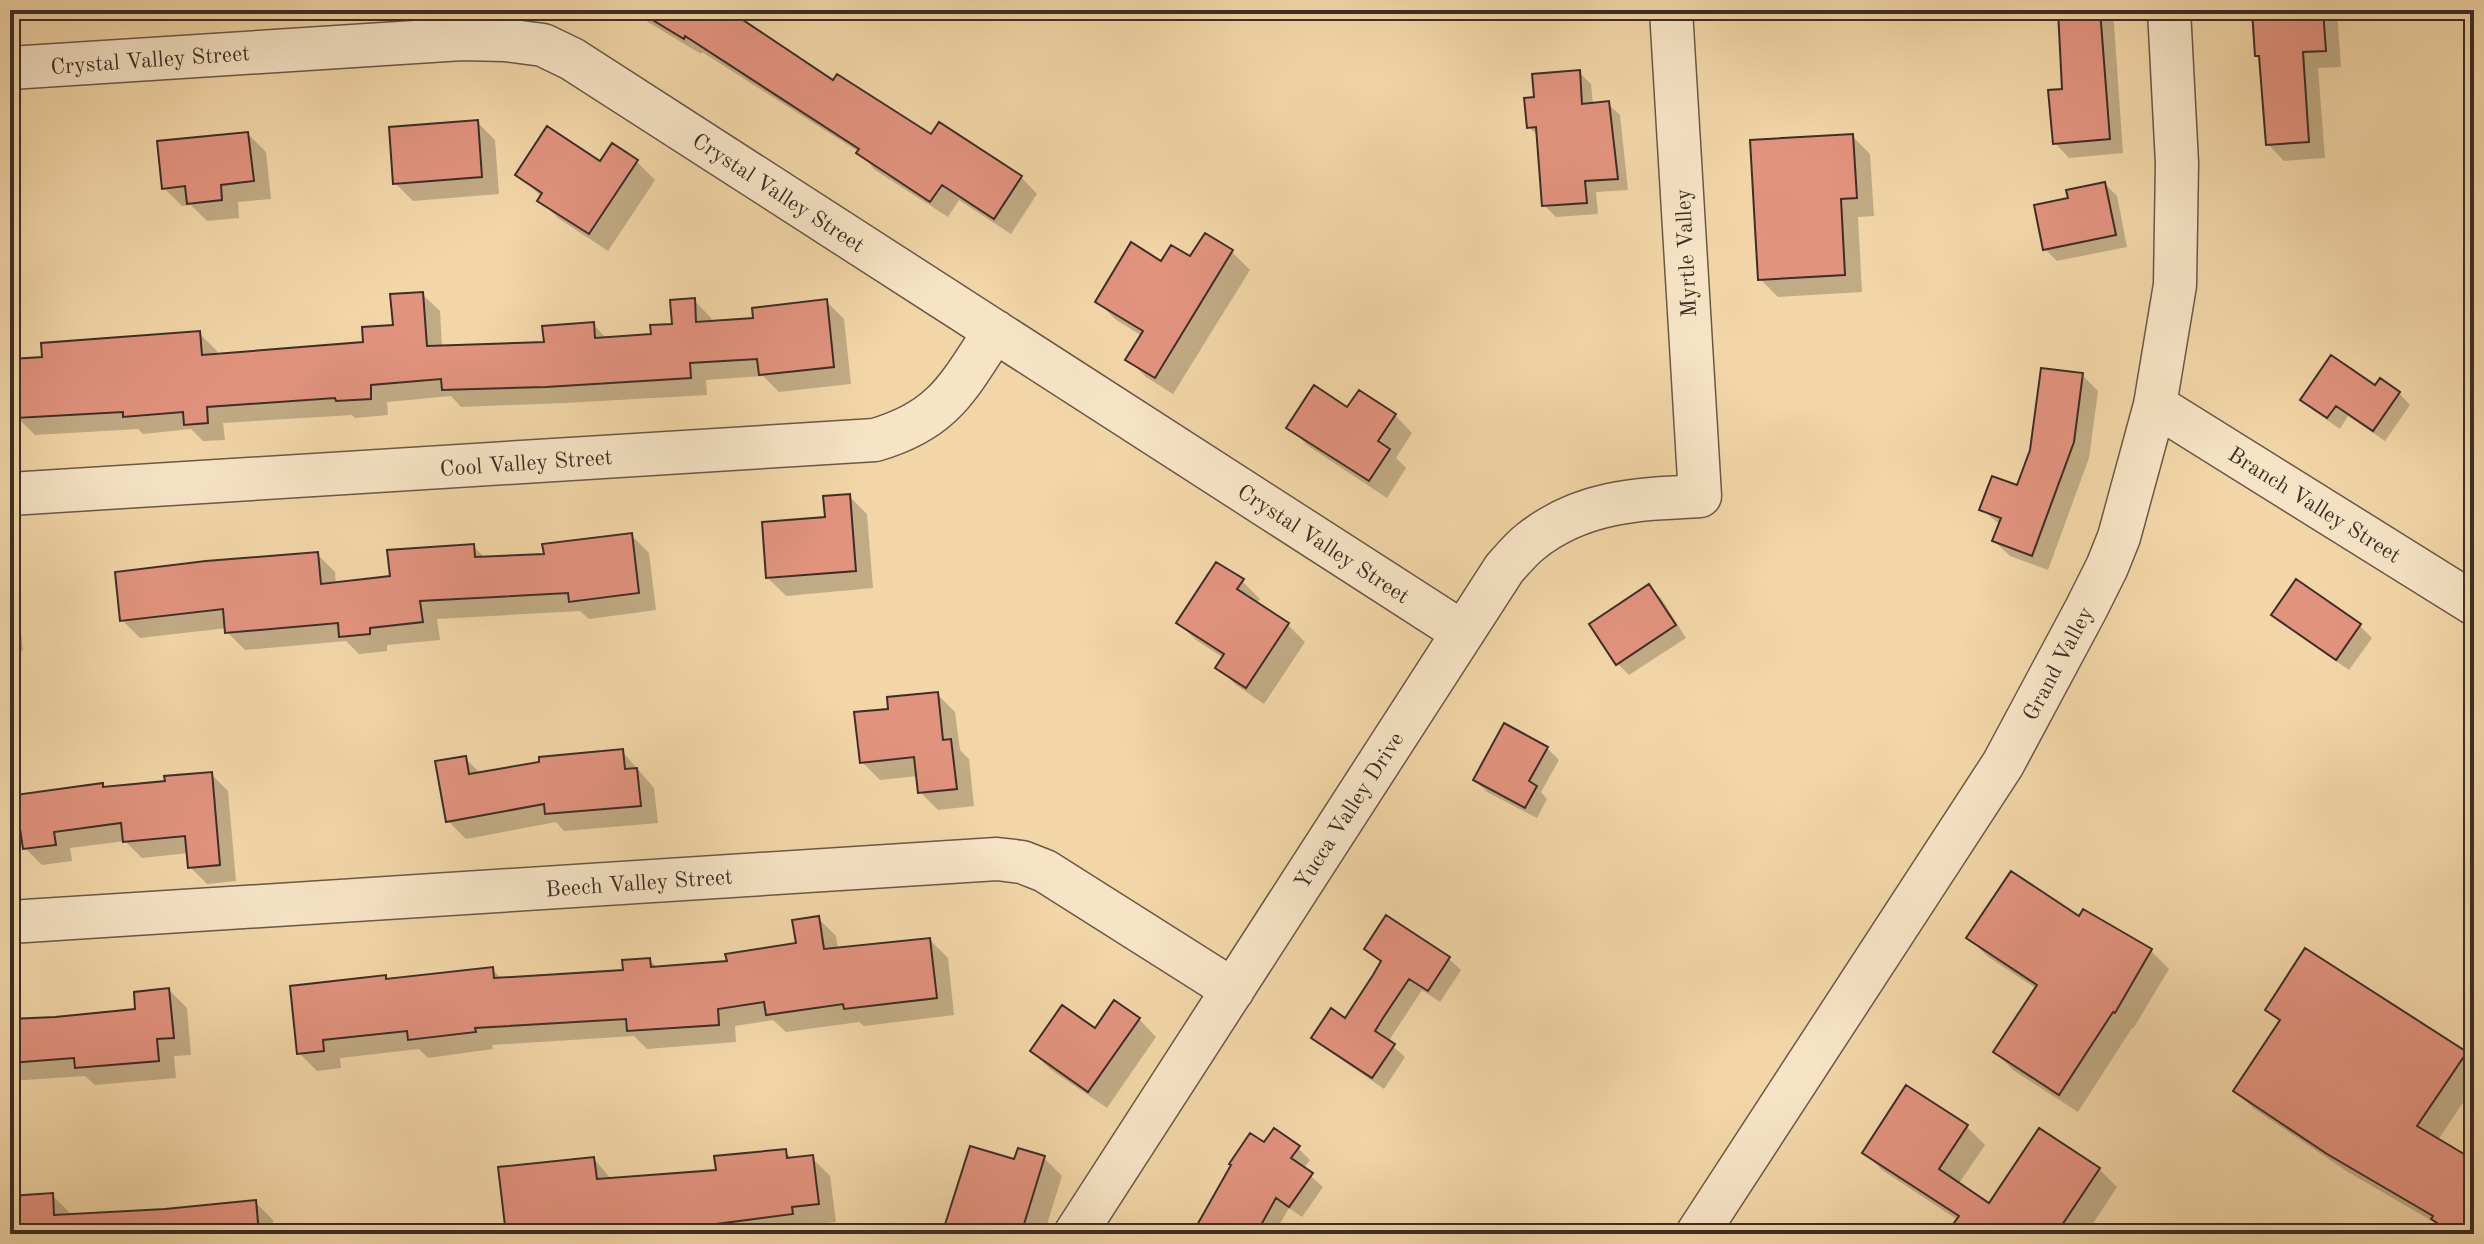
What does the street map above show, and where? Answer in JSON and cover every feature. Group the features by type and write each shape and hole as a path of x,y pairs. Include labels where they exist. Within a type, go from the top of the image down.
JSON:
{"street":[{"name":"Myrtle Valley","path":"1671,10 1700,496"},
{"name":"Grand Valley","path":"1697,1234 2003,764 2107,567 2119,537 2155,405 2175,285 2177,163 2169,10"},
{"name":"Crystal Valley Street","path":"10,68 462,39 543,45 572,59 1462,632"},
{"name":"Cool Valley Street","path":"10,494 875,440 902,432 925,420 946,402 995,331"},
{"name":"Branch Valley Street","path":"2155,405 2474,604"},
{"name":"Yucca Valley Drive","path":"1075,1234 1504,569 1528,543 1558,523 1591,509 1631,500 1700,496"},
{"name":"Beech Valley Street","path":"10,922 997,859 1022,862 1045,871 1233,990"}],"building":[{"path":"636,10 728,10 833,80 837,74 931,134 939,122 1022,176 994,219 942,185 930,202 856,153 859,149 685,36 684,39"},
{"path":"2058,10 2100,10 2110,139 2053,144 2048,90 2062,89"},
{"path":"2252,10 2323,10 2326,51 2303,52 2309,142 2266,145"},
{"path":"1580,70 1582,104 1609,101 1618,179 1585,181 1587,203 1542,206 1536,127 1527,128 1524,98 1534,97 1532,74"},
{"path":"478,120 482,177 393,184 389,127"},
{"path":"547,126 600,161 612,143 638,160 589,234 537,201 542,193 515,175"},
{"path":"248,132 254,181 221,185 222,200 187,204 185,186 162,189 157,141"},
{"path":"1853,134 1857,198 1841,199 1845,275 1758,280 1750,140"},
{"path":"2105,182 2116,235 2043,250 2034,205 2068,198 2066,190"},
{"path":"1205,233 1233,250 1155,378 1125,360 1143,331 1095,302 1131,242 1161,261 1171,245 1190,256"},
{"path":"423,292 427,346 544,342 542,326 594,322 595,338 651,334 650,325 672,324 670,300 695,298 696,322 753,318 752,308 827,299 834,367 759,375 757,359 690,363 691,378 442,390 441,379 371,385 371,399 336,401 335,398 207,407 208,423 184,425 183,412 123,417 123,412 15,418 12,359 42,357 41,343 200,331 202,355 363,342 362,327 393,325 390,294"},
{"path":"2331,355 2375,385 2380,378 2400,392 2373,431 2336,406 2327,418 2300,400"},
{"path":"2041,368 2083,373 2074,442 2032,556 1992,541 2001,518 1979,510 1992,476 2017,485 2030,450"},
{"path":"1314,385 1347,407 1359,390 1396,414 1378,441 1390,449 1369,481 1286,428"},
{"path":"850,494 856,571 766,578 762,522 825,517 823,496"},
{"path":"632,533 639,593 569,602 568,593 420,601 423,622 370,628 370,634 339,637 338,623 225,633 223,609 120,621 115,572 318,552 321,584 390,576 387,550 474,544 475,557 544,554 542,544"},
{"path":"1216,562 1244,579 1237,589 1289,623 1246,688 1215,668 1224,654 1176,623"},
{"path":"2296,579 2361,624 2336,660 2271,615"},
{"path":"1649,584 1676,625 1616,665 1589,624"},
{"path":"938,692 943,740 951,739 957,789 918,793 914,757 860,763 854,712 888,709 887,697"},
{"path":"1504,723 1548,747 1529,781 1537,786 1525,808 1473,780"},
{"path":"623,749 625,769 637,768 641,806 545,814 544,804 446,822 435,761 466,756 469,774 539,762 539,757"},
{"path":"212,772 220,865 188,868 185,836 123,842 121,823 54,832 56,845 23,849 15,795 103,783 103,787 165,781 164,776"},
{"path":"2011,871 2079,916 2083,909 2152,949 2115,1013 2059,1095 1993,1052 2037,985 1966,938"},
{"path":"1386,915 1450,957 1428,991 1409,979 1383,1018 1375,1031 1395,1044 1372,1078 1311,1038 1331,1008 1345,1018 1373,975 1381,961 1364,949"},
{"path":"819,916 824,949 930,938 937,998 844,1009 843,1004 766,1015 764,1002 718,1009 719,1025 627,1031 626,1019 475,1028 476,1032 408,1040 407,1031 323,1040 324,1051 297,1054 290,986 493,967 494,978 623,970 622,960 650,958 651,967 727,961 725,954 796,943 792,920"},
{"path":"2305,948 2467,1052 2417,1126 2474,1160 2474,1234 2454,1234 2431,1219 2433,1216 2327,1154 2233,1091 2280,1020 2265,1010"},
{"path":"169,988 174,1038 157,1039 159,1061 75,1068 74,1058 10,1063 10,1019 135,1009 134,992"},
{"path":"1114,1000 1140,1018 1088,1092 1030,1051 1062,1005 1095,1028"},
{"path":"1906,1085 1968,1125 1939,1169 1989,1203 2039,1128 2100,1168 2056,1234 1946,1234 1959,1216 1862,1153"},
{"path":"1274,1128 1300,1146 1291,1158 1313,1173 1289,1207 1276,1198 1256,1234 1192,1234 1229,1164 1250,1133 1264,1142"},
{"path":"970,1146 1014,1159 1018,1148 1045,1156 1021,1234 942,1234"},
{"path":"786,1149 787,1158 813,1155 819,1204 792,1207 793,1214 709,1225 709,1228 631,1234 506,1234 498,1167 594,1157 597,1179 716,1170 714,1156"},
{"path":"53,1193 54,1215 256,1200 259,1234 10,1234 10,1196"}]}
